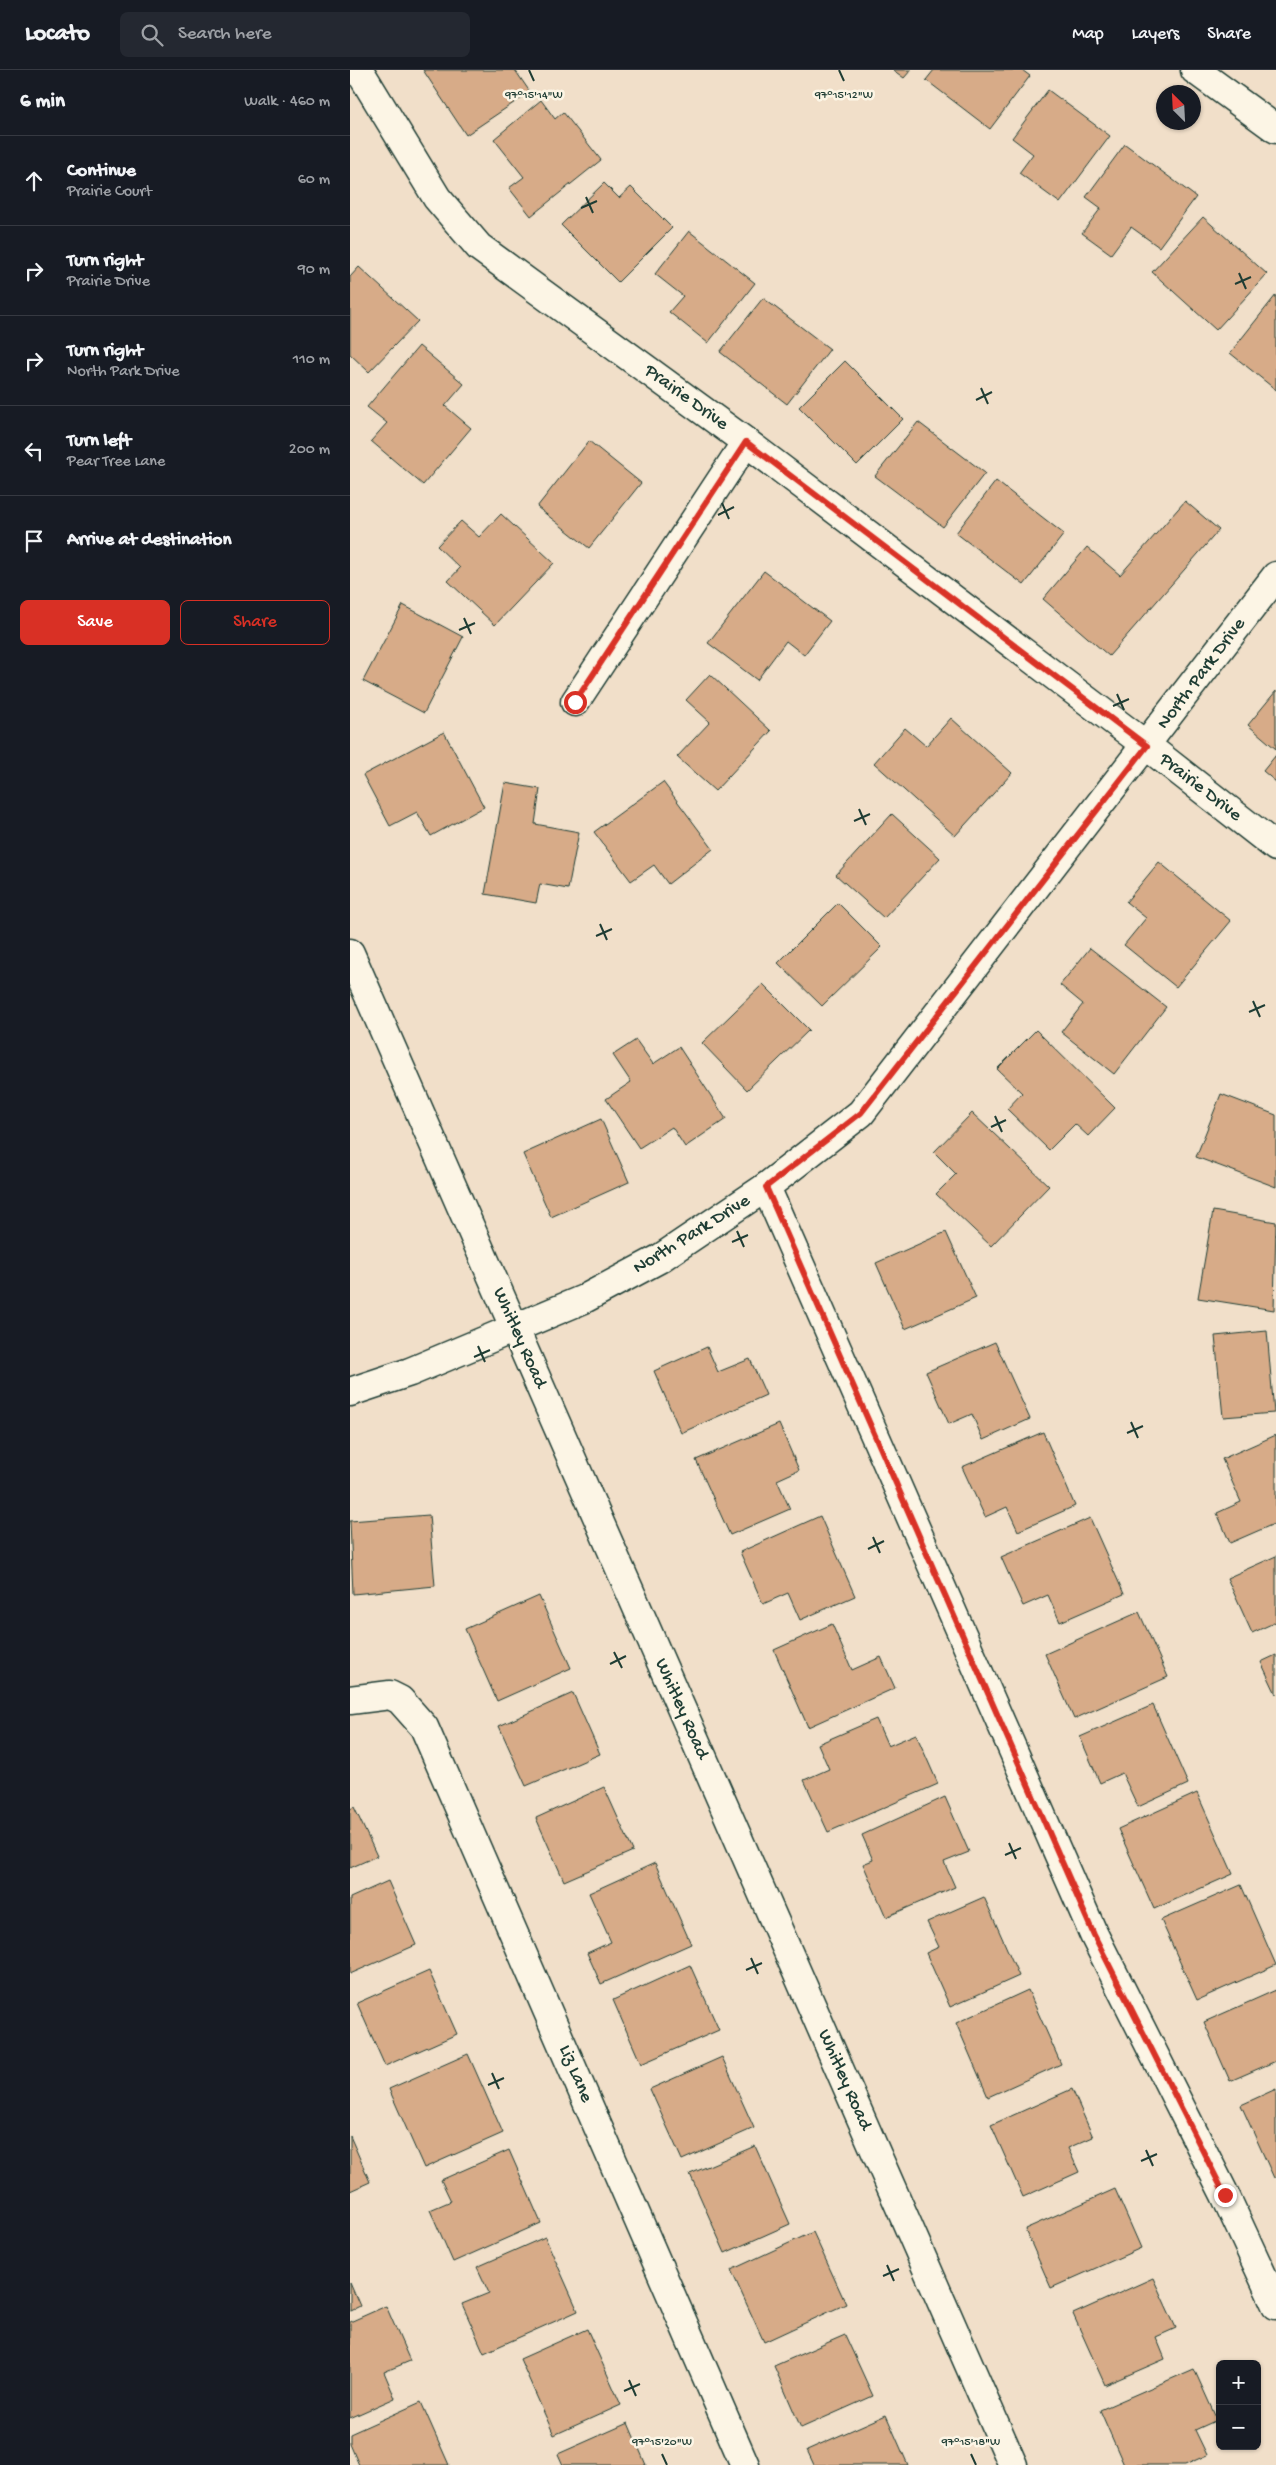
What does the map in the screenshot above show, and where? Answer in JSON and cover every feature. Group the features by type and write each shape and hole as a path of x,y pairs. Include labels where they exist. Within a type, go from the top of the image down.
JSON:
{"street":[{"name":"Prairie Drive","path":"359,70 437,198 479,247 746,442 1147,746 1276,847"},
{"path":"1194,70 1276,129"},
{"path":"575,702 746,442"},
{"name":"North Park Drive","path":"350,1392 410,1372 584,1299 659,1260 766,1187 861,1113 1147,746 1276,576"},
{"name":"Whitley Road","path":"350,953 1013,2465"},
{"path":"766,1187 1094,1935 1225,2195 1276,2305"},
{"name":"Liz Lane","path":"350,1700 390,1695 400,1700 424,1727 745,2465"}],"building":[{"path":"423,70 515,70 530,92 466,135"},
{"path":"893,70 911,70 904,78"},
{"path":"934,70 1022,70 1030,76 990,129 926,80"},
{"path":"1048,90 1110,136 1060,203 1019,173 1033,154 1012,138"},
{"path":"541,100 555,119 563,112 601,160 531,216 509,188 524,177 494,139"},
{"path":"1125,144 1196,197 1159,247 1131,227 1111,254 1082,233 1101,208 1086,197"},
{"path":"604,183 619,198 631,187 672,228 618,282 561,225"},
{"path":"1203,217 1267,274 1216,330 1152,272"},
{"path":"689,231 755,283 708,343 669,312 683,296 655,274"},
{"path":"359,267 418,321 369,372 350,354 350,277"},
{"path":"1276,295 1276,390 1230,353"},
{"path":"763,298 830,349 787,404 720,352"},
{"path":"419,346 464,384 445,406 471,428 423,485 371,441 387,423 367,407"},
{"path":"845,361 903,419 857,465 799,407"},
{"path":"918,422 985,473 943,527 875,476"},
{"path":"589,441 641,483 589,548 537,507"},
{"path":"996,481 1064,534 1024,585 956,533"},
{"path":"1185,501 1219,530 1109,656 1043,599 1087,547 1120,575"},
{"path":"501,514 554,563 495,625 448,581 460,568 437,546 461,521 479,537"},
{"path":"764,571 830,621 804,655 786,641 757,680 708,643"},
{"path":"403,605 463,637 424,713 363,681"},
{"path":"710,674 771,731 715,791 677,757 710,722 686,700"},
{"path":"1276,691 1276,749 1248,725"},
{"path":"951,718 1012,773 955,836 874,763 905,728 926,746"},
{"path":"444,732 484,807 431,836 417,812 390,826 363,775"},
{"path":"1276,755 1276,782 1263,771"},
{"path":"663,782 713,849 668,884 654,865 631,881 594,832"},
{"path":"505,783 540,789 535,824 579,832 568,889 540,884 536,903 485,894"},
{"path":"892,814 940,858 884,918 836,875"},
{"path":"1159,862 1231,921 1176,987 1124,945 1146,918 1126,902"},
{"path":"838,903 882,947 822,1006 778,963"},
{"path":"1090,948 1166,1007 1114,1074 1061,1032 1083,1004 1060,985"},
{"path":"763,984 809,1030 747,1090 702,1043"},
{"path":"1036,1030 1115,1108 1088,1136 1075,1124 1049,1150 1007,1109 1022,1093 997,1069"},
{"path":"636,1040 653,1064 679,1047 726,1119 685,1147 672,1127 639,1148 606,1099 631,1082 613,1055"},
{"path":"1221,1094 1276,1115 1276,1187 1196,1157"},
{"path":"972,1113 1049,1186 991,1246 936,1194 956,1174 934,1152"},
{"path":"601,1119 629,1182 551,1217 523,1154"},
{"path":"1213,1211 1276,1222 1274,1310 1198,1298"},
{"path":"946,1232 976,1298 905,1329 876,1263"},
{"path":"1267,1331 1274,1413 1223,1417 1215,1336"},
{"path":"995,1342 1030,1419 983,1440 972,1414 949,1424 926,1372"},
{"path":"707,1347 718,1372 750,1359 766,1395 681,1433 654,1371"},
{"path":"779,1424 799,1470 777,1480 790,1509 730,1535 696,1460"},
{"path":"1043,1432 1075,1506 1018,1531 1007,1507 985,1517 962,1467"},
{"path":"1276,1435 1276,1523 1230,1543 1217,1513 1241,1502 1222,1459"},
{"path":"429,1515 435,1586 353,1594 350,1521"},
{"path":"820,1516 855,1596 800,1620 788,1593 763,1604 740,1552"},
{"path":"1090,1518 1124,1594 1060,1622 1048,1595 1023,1606 1001,1557"},
{"path":"1276,1556 1276,1622 1252,1633 1227,1578"},
{"path":"539,1596 571,1668 497,1701 465,1629"},
{"path":"1139,1612 1168,1677 1074,1719 1045,1654"},
{"path":"832,1624 852,1670 881,1657 895,1688 808,1727 774,1650"},
{"path":"1276,1655 1276,1694 1261,1662"},
{"path":"573,1693 600,1754 526,1786 499,1726"},
{"path":"1153,1705 1188,1784 1138,1807 1122,1773 1100,1783 1080,1737"},
{"path":"876,1719 888,1746 916,1734 938,1784 828,1832 804,1780 829,1769 818,1744"},
{"path":"604,1787 633,1851 564,1881 536,1818"},
{"path":"1197,1793 1233,1874 1154,1909 1118,1829"},
{"path":"945,1797 969,1852 944,1862 955,1887 886,1917 863,1864 873,1860 862,1835"},
{"path":"354,1807 377,1856 350,1868 350,1809"},
{"path":"655,1863 691,1944 601,1984 587,1953 611,1942 589,1893"},
{"path":"388,1881 416,1945 350,1974 350,1898"},
{"path":"1241,1885 1276,1965 1197,2000 1161,1920"},
{"path":"984,1897 1019,1976 950,2007 926,1953 939,1947 927,1922"},
{"path":"690,1965 719,2030 641,2064 613,2000"},
{"path":"429,1971 457,2034 385,2066 357,2003"},
{"path":"1028,1990 1061,2064 988,2097 956,2023"},
{"path":"1276,1990 1276,2061 1230,2081 1204,2022"},
{"path":"468,2054 503,2133 424,2168 389,2089"},
{"path":"722,2057 754,2128 682,2160 650,2089"},
{"path":"1072,2089 1093,2137 1068,2148 1079,2172 1023,2197 991,2125"},
{"path":"1276,2089 1276,2177 1274,2178 1241,2105"},
{"path":"350,2136 370,2182 350,2191"},
{"path":"755,2146 790,2224 725,2253 690,2174"},
{"path":"509,2150 541,2223 453,2262 430,2210 451,2201 441,2180"},
{"path":"1115,2189 1141,2248 1051,2288 1025,2229"},
{"path":"813,2232 846,2304 764,2342 731,2270"},
{"path":"545,2237 578,2311 484,2353 462,2304 489,2293 477,2267"},
{"path":"1153,2278 1176,2328 1156,2337 1165,2359 1105,2385 1073,2314"},
{"path":"350,2283 360,2306 350,2311"},
{"path":"386,2306 410,2361 384,2372 395,2398 350,2418 350,2322"},
{"path":"587,2329 621,2405 554,2435 520,2359"},
{"path":"845,2335 873,2396 801,2428 774,2366"},
{"path":"1194,2369 1216,2420 1195,2430 1207,2455 1185,2465 1124,2465 1100,2410"},
{"path":"421,2402 449,2465 359,2465 350,2444 350,2434"},
{"path":"886,2415 908,2465 814,2465 807,2450"},
{"path":"628,2423 646,2465 563,2465 558,2454"}],"route":[{"path":"575,702 746,442 1147,746 861,1113 766,1187 1094,1935 1225,2195"}]}
